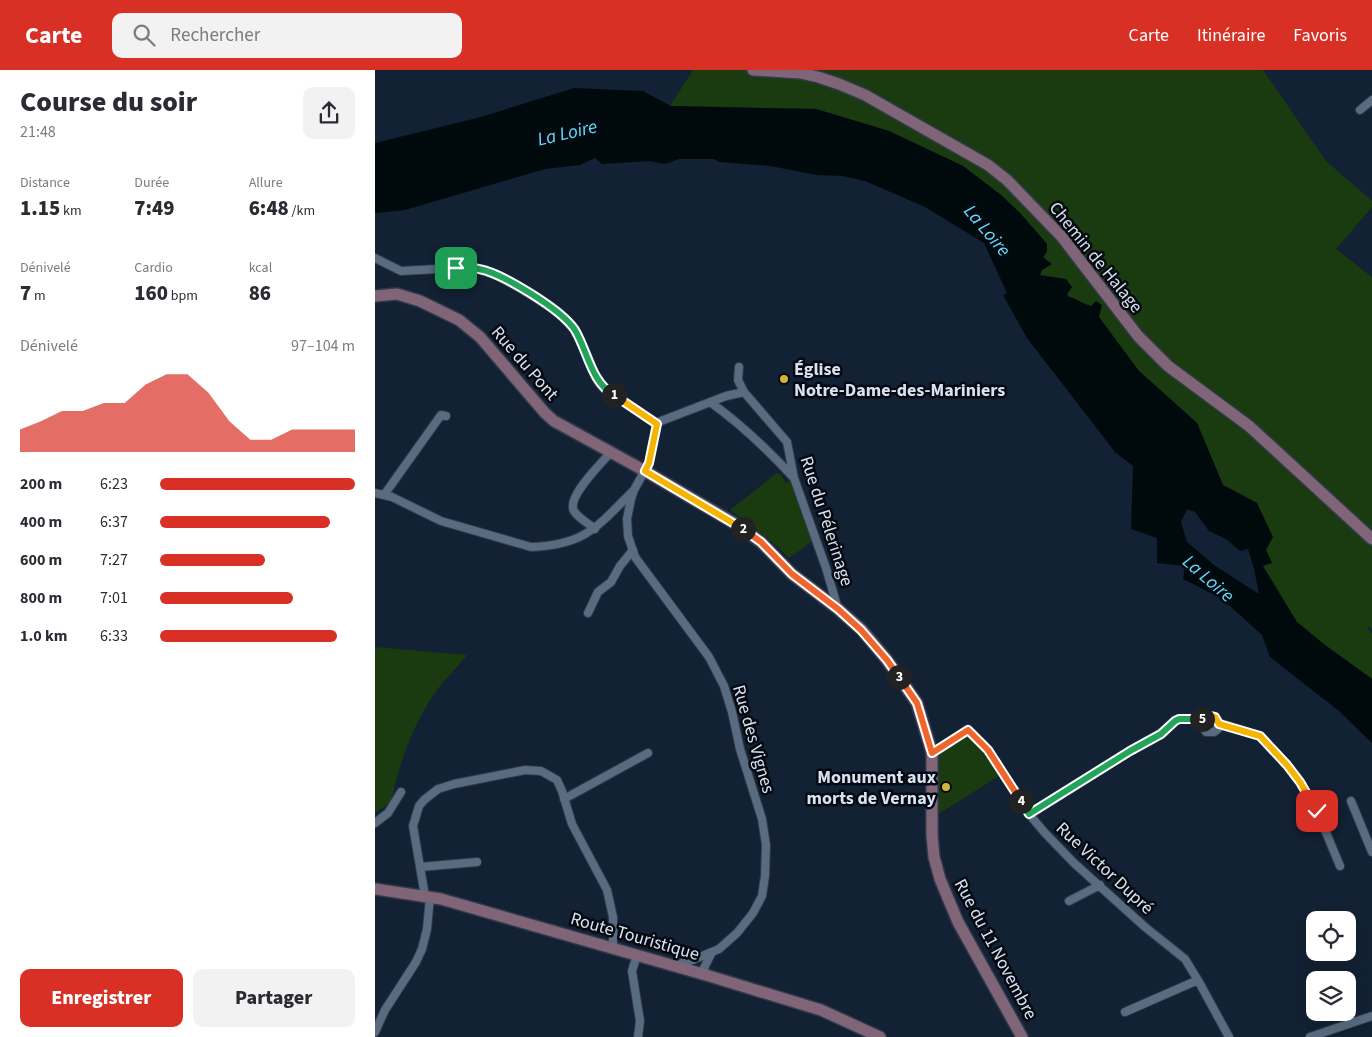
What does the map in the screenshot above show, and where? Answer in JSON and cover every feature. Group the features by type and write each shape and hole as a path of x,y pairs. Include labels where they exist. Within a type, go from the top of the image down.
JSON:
{"street":[{"name":"Chemin de Halage","path":"753,70 800,73 839,84 865,95 988,165 1007,180 1062,238 1138,336 1154,352 1169,366 1249,426 1372,539"},
{"path":"1360,110 1372,100"},
{"path":"375,258 401,271 456,268 479,269 496,275 520,288 557,311 574,329 597,380 605,390 657,424 661,420 727,396 744,392 738,380 739,366"},
{"name":"Rue du Pont","path":"375,296 397,294 420,301 459,320 479,337 554,421 645,471"},
{"name":"Rue du Pélerinage","path":"744,392 787,442 794,478 826,568 838,609"},
{"path":"710,402 757,439 794,478"},
{"path":"384,495 441,415 445,416"},
{"name":"Rue des Vignes","path":"657,424 649,463 634,490 627,519 628,536 635,557 709,658 724,686 740,749 762,819 766,845 762,896 753,913 737,933 719,949 690,961 671,965"},
{"path":"595,528 576,514 572,507 572,502 577,492 610,453"},
{"name":"Rue du 11 Novembre","path":"645,471 739,526 761,542 792,574 838,609 861,630 887,660 917,703 932,753 932,835 940,879 958,922 1022,1037"},
{"path":"375,492 393,497 441,521 531,547 573,540 595,528 634,490"},
{"path":"588,614 598,592 611,582 620,566 633,550"},
{"path":"1029,814 1130,751 1161,734 1175,721 1179,719 1215,717 1219,724 1260,736 1287,765 1300,782 1317,811 1340,866"},
{"path":"1204,719 1203,728 1209,733 1217,731 1219,724"},
{"name":"Rue Victor Dupré","path":"932,753 968,730 988,750 1029,814 1045,833 1145,926 1185,959 1229,1037"},
{"path":"564,799 648,753"},
{"path":"375,1032 385,1010 416,962 422,949 427,929 427,896 413,826 419,806 429,795 455,784 525,770 541,771 557,780 572,824 607,890 613,917 613,948"},
{"path":"375,823 388,813 401,792"},
{"path":"1351,800 1372,852"},
{"path":"420,867 477,862"},
{"path":"1069,901 1100,885"},
{"name":"Route Touristique","path":"375,889 427,896 706,975 821,1010 880,1037"},
{"path":"706,975 704,968 712,953"},
{"path":"637,955 632,971 639,1021 638,1037"},
{"path":"1125,1012 1198,980"},
{"path":"1310,1037 1372,1016"}],"green space":[{"path":"693,70 1263,70 1326,161 1372,201 1372,207 1336,249 1372,277 1372,629 1367,626 1372,634 1372,679 1297,622 1262,566 1266,550 1257,503 1223,485 1197,423 1139,371 1113,339 1091,306 1069,297 1067,294 1072,287 1040,275 1047,244 1020,213 1001,195 963,166 889,131 816,109 670,106"},
{"path":"777,473 781,475 786,483 790,480 813,541 789,558 768,538 730,510"},
{"path":"375,647 467,655 436,691 425,709 407,748 391,802 375,813"},
{"path":"967,735 986,751 1002,774 937,815 937,754"}],"water":[{"name":"La Loire","path":"574,88 643,91 671,106 816,109 889,131 963,166 1001,195 1020,213 1047,244 1047,252 1043,257 1052,264 1042,270 1040,275 1066,279 1072,287 1067,294 1069,297 1091,306 1096,301 1102,305 1099,317 1139,371 1197,423 1223,485 1257,503 1273,537 1266,550 1272,563 1263,566 1297,622 1372,679 1372,743 1339,711 1270,657 1262,635 1221,598 1183,579 1185,566 1157,563 1157,538 1131,529 1133,466 1115,452 1027,338 1003,295 1007,293 984,243 925,207 865,181 842,176 817,175 770,166 719,162 714,159 679,159 665,164 649,161 602,164 595,158 580,165 545,169 405,210 375,213 375,143 481,117","holes":["1187,509 1195,512 1209,531 1226,539 1240,551 1248,549 1259,594 1214,565 1187,542 1181,522"]}],"place":[{"name":"Église Notre-Dame-des-Mariniers","path":"784,379"},
{"name":"Monument aux morts de Vernay","path":"946,787"}],"route":[{"path":"456,268 479,269 496,275 557,311 574,329 597,380 605,390 657,424 651,457 645,471 739,526 761,542 792,574 838,609 861,630 887,660 917,703 932,753 968,730 988,750 1029,814 1130,751 1161,734 1175,721 1179,719 1204,719 1212,716 1217,718 1219,724 1260,736 1300,782 1317,811"}]}
